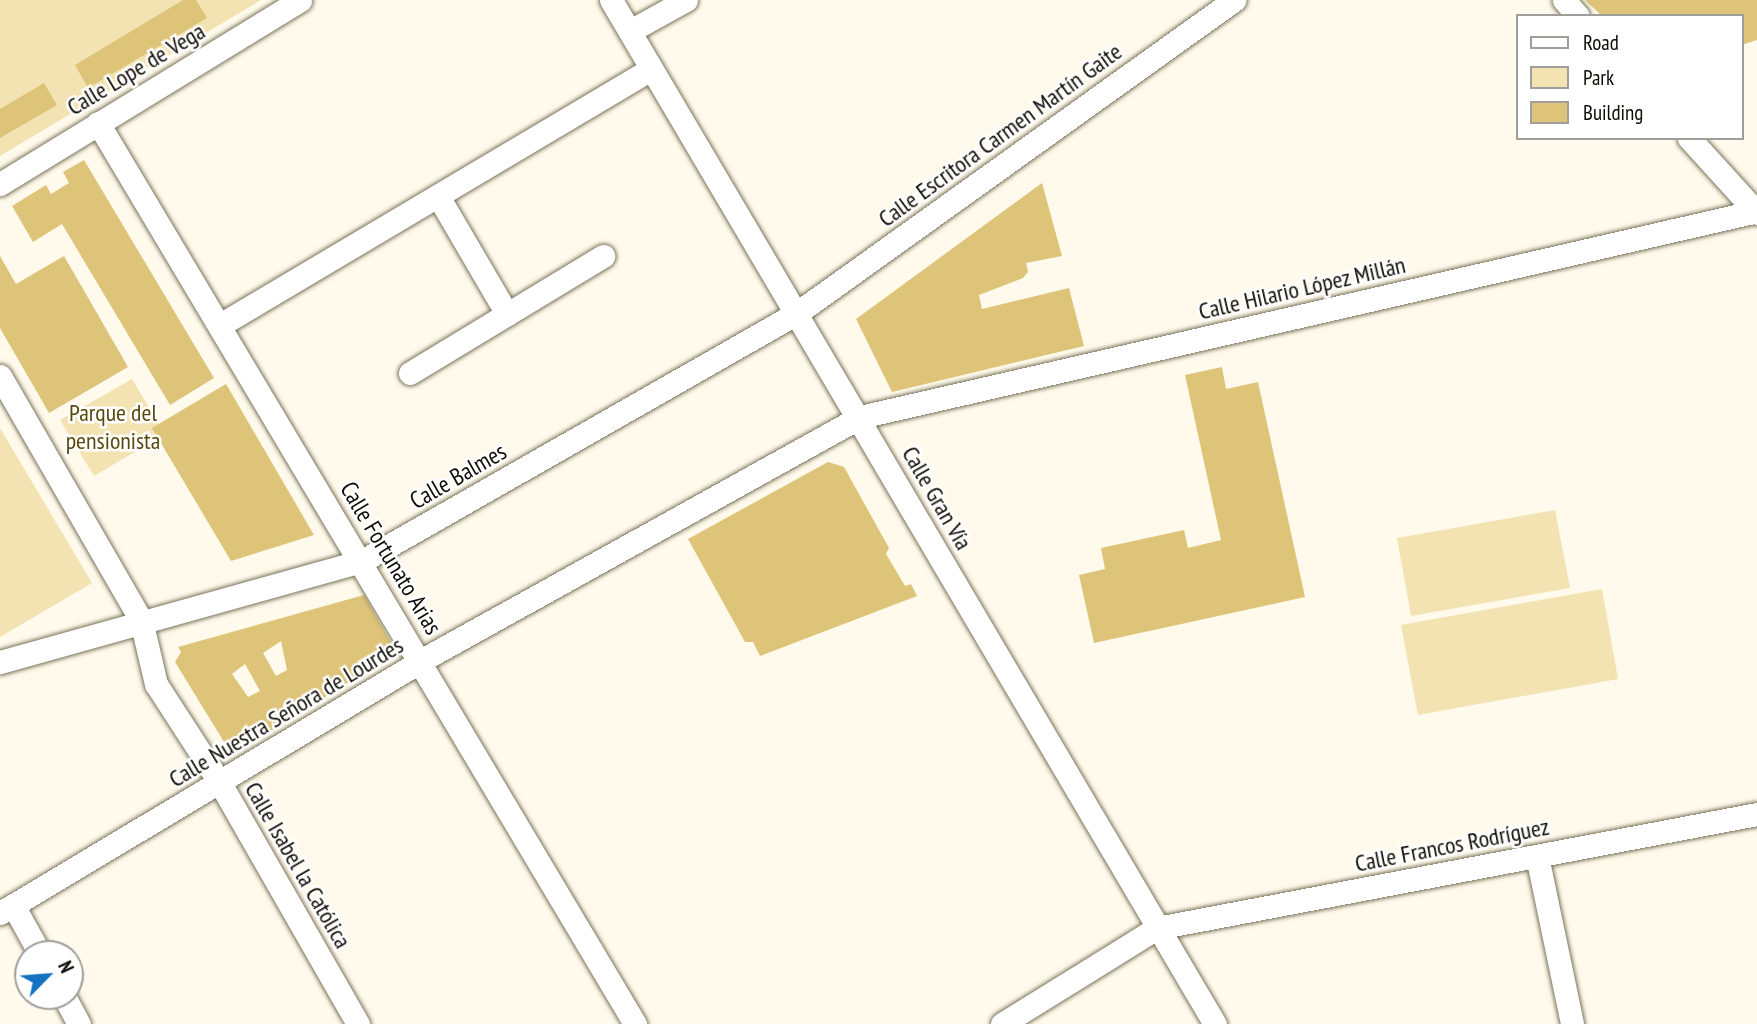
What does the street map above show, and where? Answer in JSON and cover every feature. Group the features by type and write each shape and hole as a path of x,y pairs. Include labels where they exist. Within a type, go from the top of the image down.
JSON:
{"street":[{"name":"Calle Lope de Vega","path":"0,184 300,0"},
{"name":"Calle Gran Vía","path":"611,0 860,417 1215,1024"},
{"path":"630,31 686,0"},
{"name":"Calle Escritora Carmen Martín Gaite","path":"797,313 1234,0"},
{"path":"1564,0 1576,14"},
{"path":"220,325 652,69"},
{"name":"Calle Fortunato Arias","path":"98,123 422,660 635,1024"},
{"path":"1691,140 1756,211"},
{"path":"438,196 507,314"},
{"name":"Calle Hilario López Millán","path":"860,417 1756,211"},
{"path":"410,373 603,256"},
{"name":"Calle Balmes","path":"0,662 141,620 362,562 797,313"},
{"name":"Calle Isabel la Católica","path":"0,376 141,620 156,684 220,783 358,1024"},
{"name":"Calle Nuestra Señora de Lourdes","path":"7,909 422,660 860,417"},
{"name":"Calle Francos Rodríguez","path":"1157,928 1757,814"},
{"path":"1537,856 1572,1024"},
{"path":"7,909 30,940"},
{"path":"1002,1024 1157,928"}],"green space":[{"path":"0,0 261,0 0,156"},
{"name":"Parque del pensionista","path":"132,379 165,434 94,476 60,420"},
{"path":"0,428 92,583 0,637"},
{"path":"1555,510 1570,588 1411,616 1397,538"},
{"path":"1602,589 1618,679 1418,715 1401,625"}],"building":[{"path":"183,0 196,0 207,18 88,88 75,65"},
{"path":"1585,0 1757,0 1757,40 1743,44 1743,14 1600,14"},
{"path":"44,83 57,105 0,138 0,109"},
{"path":"84,160 214,378 170,405 62,224 33,242 12,206 46,185 51,194 69,183 63,172"},
{"path":"1042,183 1062,256 1026,263 1028,272 1023,278 979,295 982,309 1069,288 1084,346 892,392 856,319"},
{"path":"0,256 16,284 64,256 128,367 49,413 0,328"},
{"path":"1222,367 1226,389 1258,382 1305,597 1094,643 1079,575 1105,569 1101,548 1184,530 1188,548 1221,540 1185,375"},
{"path":"226,384 314,535 231,561 152,428"},
{"path":"828,462 844,467 889,548 886,554 905,586 911,584 917,596 760,656 753,642 745,642 688,539"},
{"path":"364,595 396,651 304,711 295,711 292,718 232,755 175,662 181,652 178,647","holes":["281,641 287,670 276,676 263,653","245,664 260,691 248,697 232,674"]}]}
